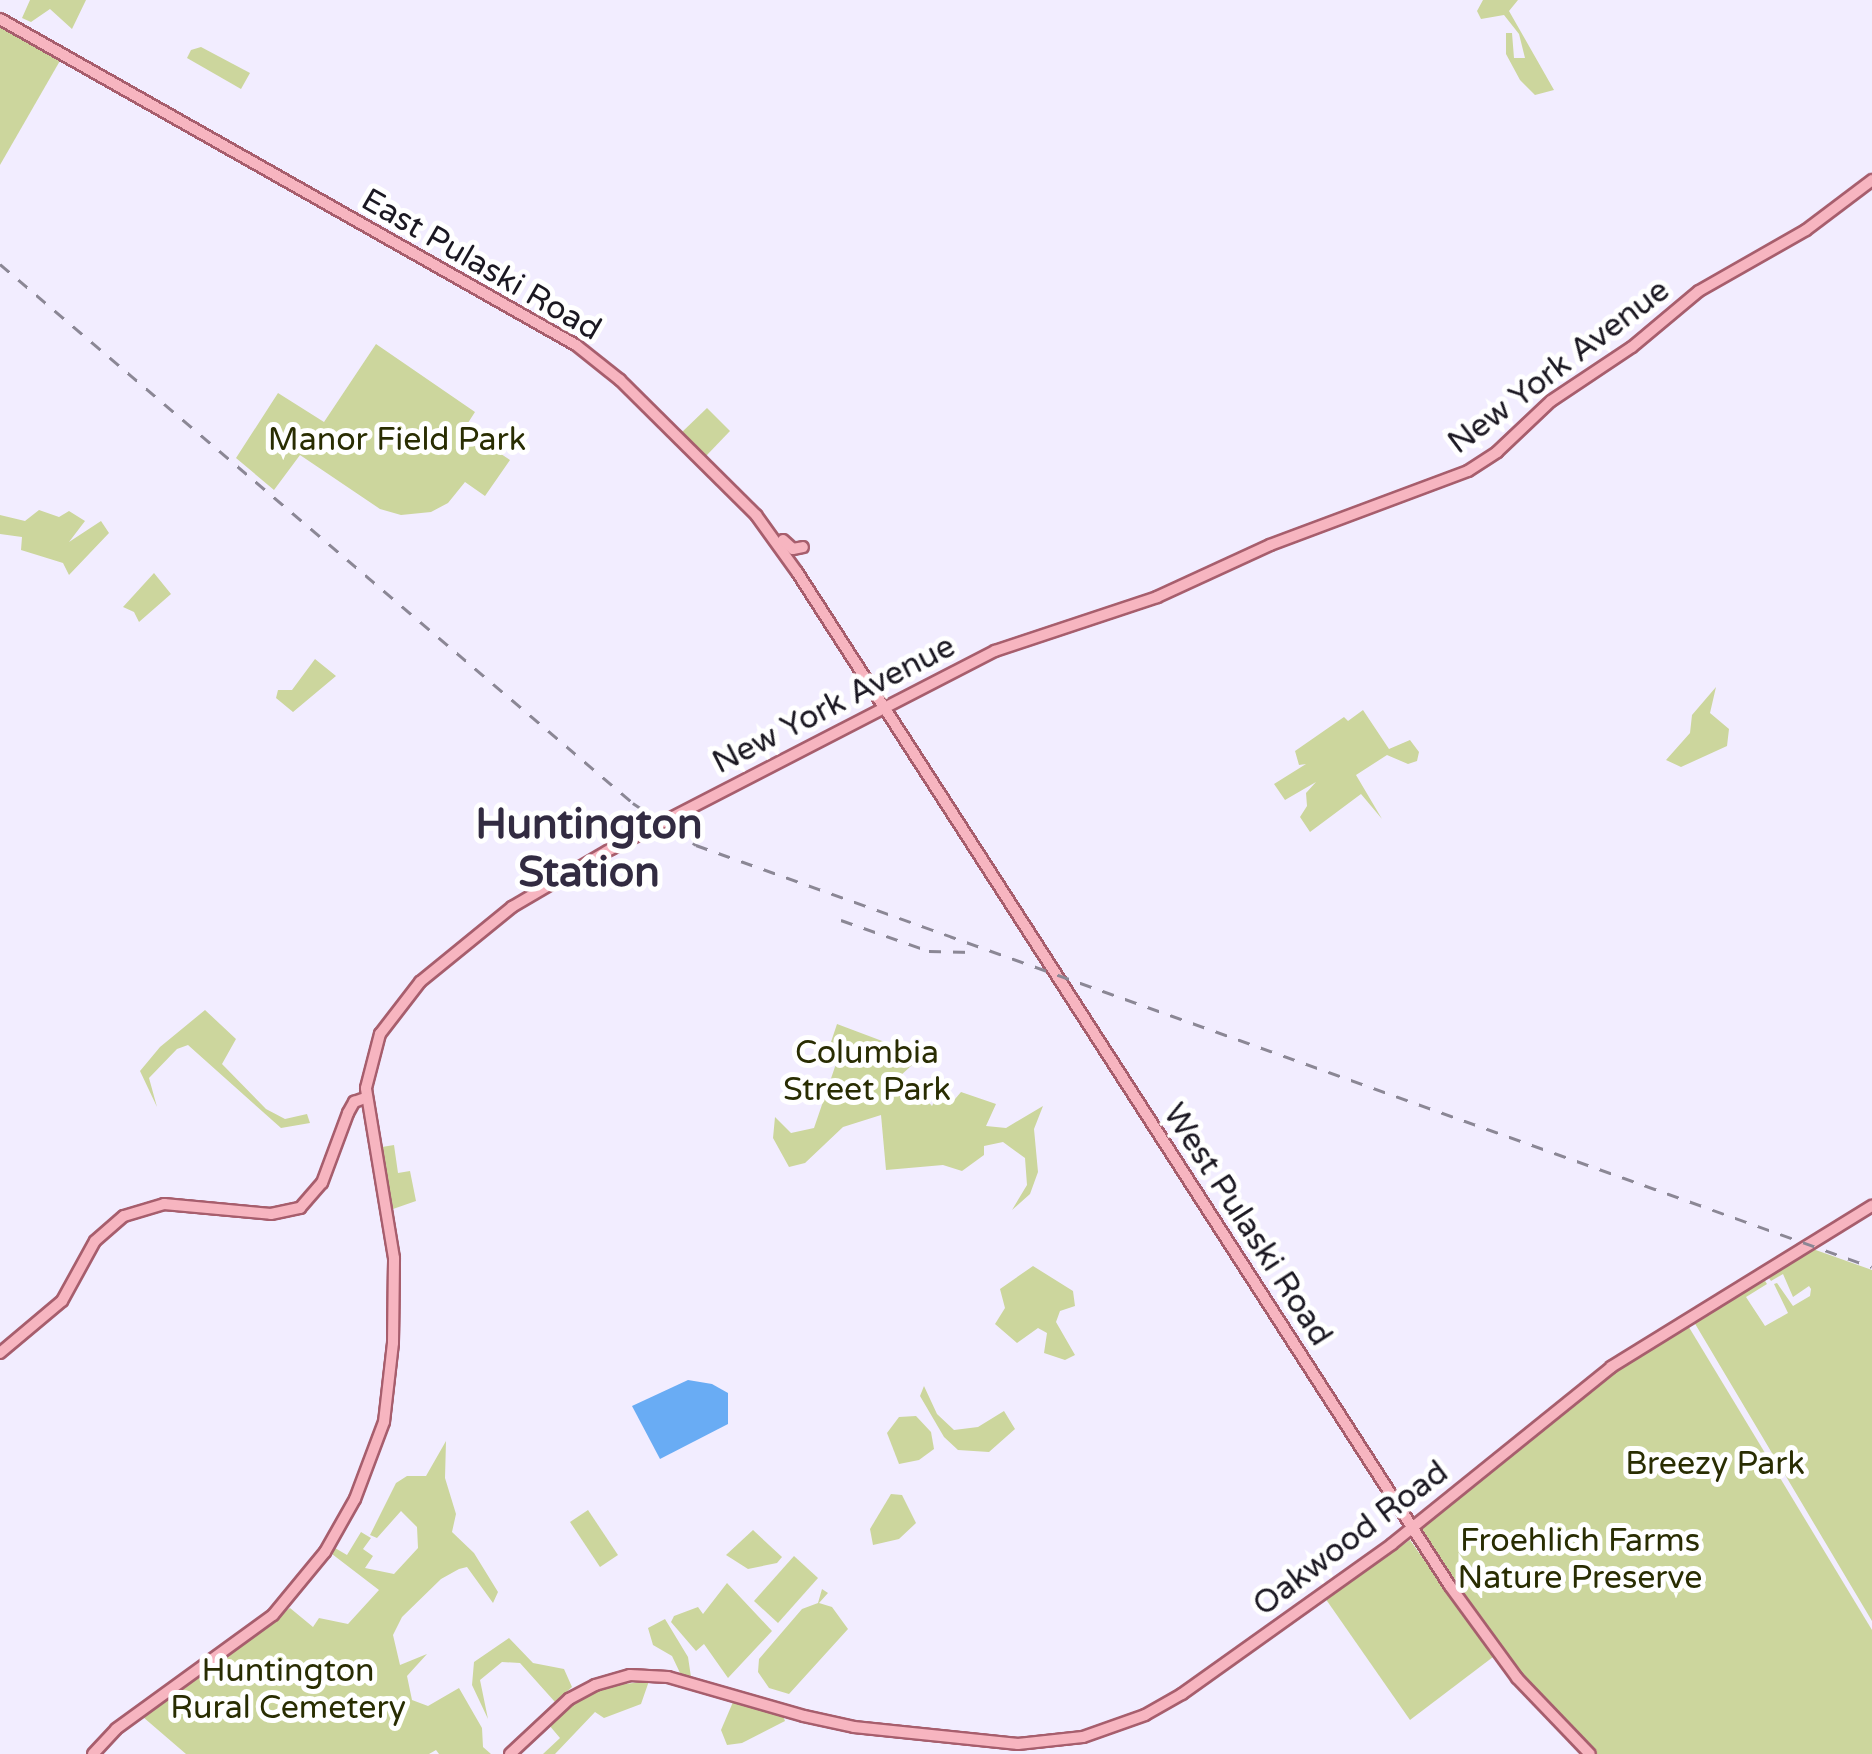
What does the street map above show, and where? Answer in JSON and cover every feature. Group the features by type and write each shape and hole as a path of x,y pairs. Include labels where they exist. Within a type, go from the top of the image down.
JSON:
{"main road":[{"name":"East Pulaski Road","path":"0,19 576,345 620,380 768,528 883,706"},
{"name":"New York Avenue","path":"93,1754 116,1729 283,1606 326,1552 368,1468 389,1400 394,1273 365,1098 373,1052 391,1014 420,982 512,907 610,849 995,651 1158,597 1270,545 1468,471 1497,452 1550,401 1632,347 1700,291 1806,230 1871,182"},
{"path":"768,528 791,548 803,547"},
{"name":"West Pulaski Road","path":"883,706 1412,1529 1497,1652 1590,1754"},
{"path":"1047,960 1058,950"},
{"path":"1110,1058 1111,1048 1119,1046"},
{"path":"0,1352 62,1301 95,1241 124,1216 174,1204 270,1214 292,1212 314,1196 342,1124 354,1102 365,1098"},
{"name":"Oakwood Road","path":"510,1754 568,1699 630,1675 668,1678 854,1727 1008,1744 1096,1734 1174,1699 1412,1529 1624,1358 1872,1206"}],"green space":[{"path":"30,0 86,0 72,29 50,9 31,22 22,18"},
{"path":"1483,0 1518,0 1509,11 1554,90 1535,95 1520,80 1506,54 1506,33 1512,33 1514,58 1525,58 1519,34 1504,15 1481,19 1477,11"},
{"path":"0,25 61,59 0,165"},
{"path":"201,47 250,73 241,89 187,58 191,50"},
{"name":"Manor Field Park","path":"376,344 475,412 464,429 510,460 485,496 465,482 448,503 431,512 401,515 380,509 300,455 274,490 236,458 278,393 324,422"},
{"path":"707,408 730,431 706,456 680,434"},
{"path":"39,510 59,517 69,511 85,521 69,542 101,521 109,533 69,575 63,563 21,550 22,537 0,534 0,515 25,521"},
{"path":"154,573 171,594 139,622 134,612 123,607"},
{"path":"315,659 336,676 293,712 276,698 278,690 292,690"},
{"path":"1716,687 1710,713 1729,729 1727,746 1681,767 1666,760 1690,733 1692,715"},
{"path":"1363,710 1389,749 1410,740 1419,752 1417,761 1408,764 1387,755 1356,775 1382,819 1361,794 1310,832 1300,817 1307,806 1306,793 1316,782 1285,800 1274,784 1306,764 1299,765 1295,751 1344,717 1348,721"},
{"path":"205,1010 236,1039 222,1064 266,1109 285,1119 307,1114 310,1123 281,1128 188,1045 177,1049 149,1078 157,1107 140,1071 160,1047"},
{"name":"Columbia Street Park","path":"837,1024 922,1056 900,1076 896,1086 903,1095 922,1095 932,1106 935,1100 950,1105 961,1092 996,1104 986,1126 1006,1128 1043,1106 1034,1129 1038,1172 1030,1194 1012,1210 1027,1185 1025,1158 1003,1142 984,1146 984,1155 962,1171 943,1165 886,1170 881,1115 843,1127 805,1163 789,1167 773,1138 775,1117 791,1133 814,1128 838,1058 827,1054"},
{"path":"394,1145 398,1173 410,1171 416,1201 393,1209 382,1147"},
{"name":"Froehlich Farms Nature Preserve","path":"1810,1248 1872,1270 1872,1621 1694,1322 1762,1276 1767,1284 1746,1297 1765,1326 1788,1313 1774,1284 1793,1306 1810,1296 1811,1289 1809,1286 1793,1297 1783,1274 1771,1281 1766,1274"},
{"path":"1033,1266 1073,1291 1075,1306 1060,1311 1056,1322 1075,1355 1065,1360 1044,1353 1047,1333 1038,1328 1017,1343 995,1324 1005,1308 1000,1289"},
{"name":"Froehlich Farms Nature Preserve","path":"1687,1324 1872,1630 1872,1754 1596,1754 1524,1679 1460,1594 1421,1533 1425,1523 1614,1371"},
{"path":"924,1386 937,1414 954,1430 978,1427 1004,1411 1015,1429 989,1452 958,1450 944,1437 920,1396"},
{"path":"916,1416 931,1432 934,1449 919,1460 899,1464 887,1433 899,1417"},
{"name":"Huntington Rural Cemetery","path":"446,1441 445,1478 456,1514 452,1532 474,1553 498,1592 493,1603 467,1567 459,1569 441,1579 402,1617 393,1635 400,1665 427,1654 407,1676 412,1700 428,1706 459,1688 482,1728 483,1747 491,1754 439,1754 436,1750 429,1754 186,1754 143,1717 290,1608 313,1627 319,1618 348,1624 379,1590 332,1554 335,1548 347,1555 361,1532 371,1538 363,1549 373,1556 365,1568 394,1574 418,1548 417,1527 401,1511 377,1538 370,1535 396,1483 407,1476 426,1476"},
{"path":"891,1494 902,1495 916,1523 899,1539 873,1545 870,1529"},
{"path":"588,1510 618,1555 600,1567 570,1522"},
{"path":"753,1530 782,1557 777,1563 748,1569 726,1555"},
{"name":"Froehlich Farms Nature Preserve","path":"1410,1540 1493,1657 1410,1720 1325,1598"},
{"path":"794,1556 818,1578 778,1623 754,1601"},
{"path":"727,1583 772,1631 728,1678 704,1644 696,1651 671,1622 674,1616 698,1607 703,1614"},
{"path":"822,1589 828,1593 819,1603 832,1607 848,1629 789,1694 769,1688 758,1672 759,1659 802,1609 818,1603"},
{"path":"665,1619 688,1657 691,1677 681,1675 672,1656 653,1645 648,1628"},
{"path":"509,1638 533,1663 564,1669 572,1687 555,1702 520,1663 502,1662 480,1680 488,1719 472,1685 474,1662"},
{"path":"649,1681 641,1704 604,1718 595,1712 555,1754 543,1754 560,1738 549,1725 583,1696 609,1686"},
{"path":"733,1702 783,1716 785,1721 742,1743 727,1745 721,1730"}],"water":[{"path":"688,1380 712,1384 728,1393 728,1424 660,1459 632,1406"}],"railway":[{"path":"0,264 633,803 696,845 1872,1267"},
{"path":"841,920 929,951 973,952"}],"district":[{"name":"Huntington Station","path":"589,849"}],"park label":[{"name":"Breezy Park","path":"1715,1464"}]}
